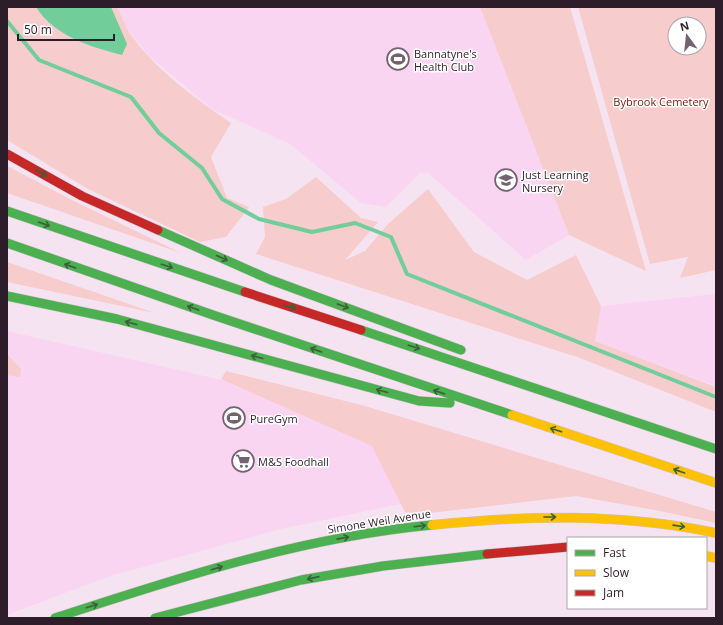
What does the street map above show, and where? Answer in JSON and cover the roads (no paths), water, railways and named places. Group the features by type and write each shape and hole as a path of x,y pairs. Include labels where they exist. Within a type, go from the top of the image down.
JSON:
{"highway":[{"path":"7,154 82,196 272,280 457,347 505,377"},
{"path":"7,211 144,259 505,377 716,449"},
{"path":"7,243 205,313 716,483"},
{"path":"7,296 117,319 419,401 476,404"},
{"name":"Simone Weil Avenue","path":"55,618 139,590 280,551 381,531 439,523 516,517 582,517 643,520 691,527 716,533"},
{"path":"155,618 249,592 322,576 395,564 476,554 567,547"}],"waterway":[{"path":"7,21 39,60 131,97 159,133 202,168 222,199 259,219 312,232 355,223 391,237 407,274 716,397"}],"place":[{"name":"Bannatyne's Health Club","path":"398,59"},
{"name":"Just Learning Nursery","path":"506,180"},
{"name":"PureGym","path":"234,418"},
{"name":"M&S Foodhall","path":"243,461"}],"park label":[{"name":"Bybrook Cemetery","path":"661,101"}]}
